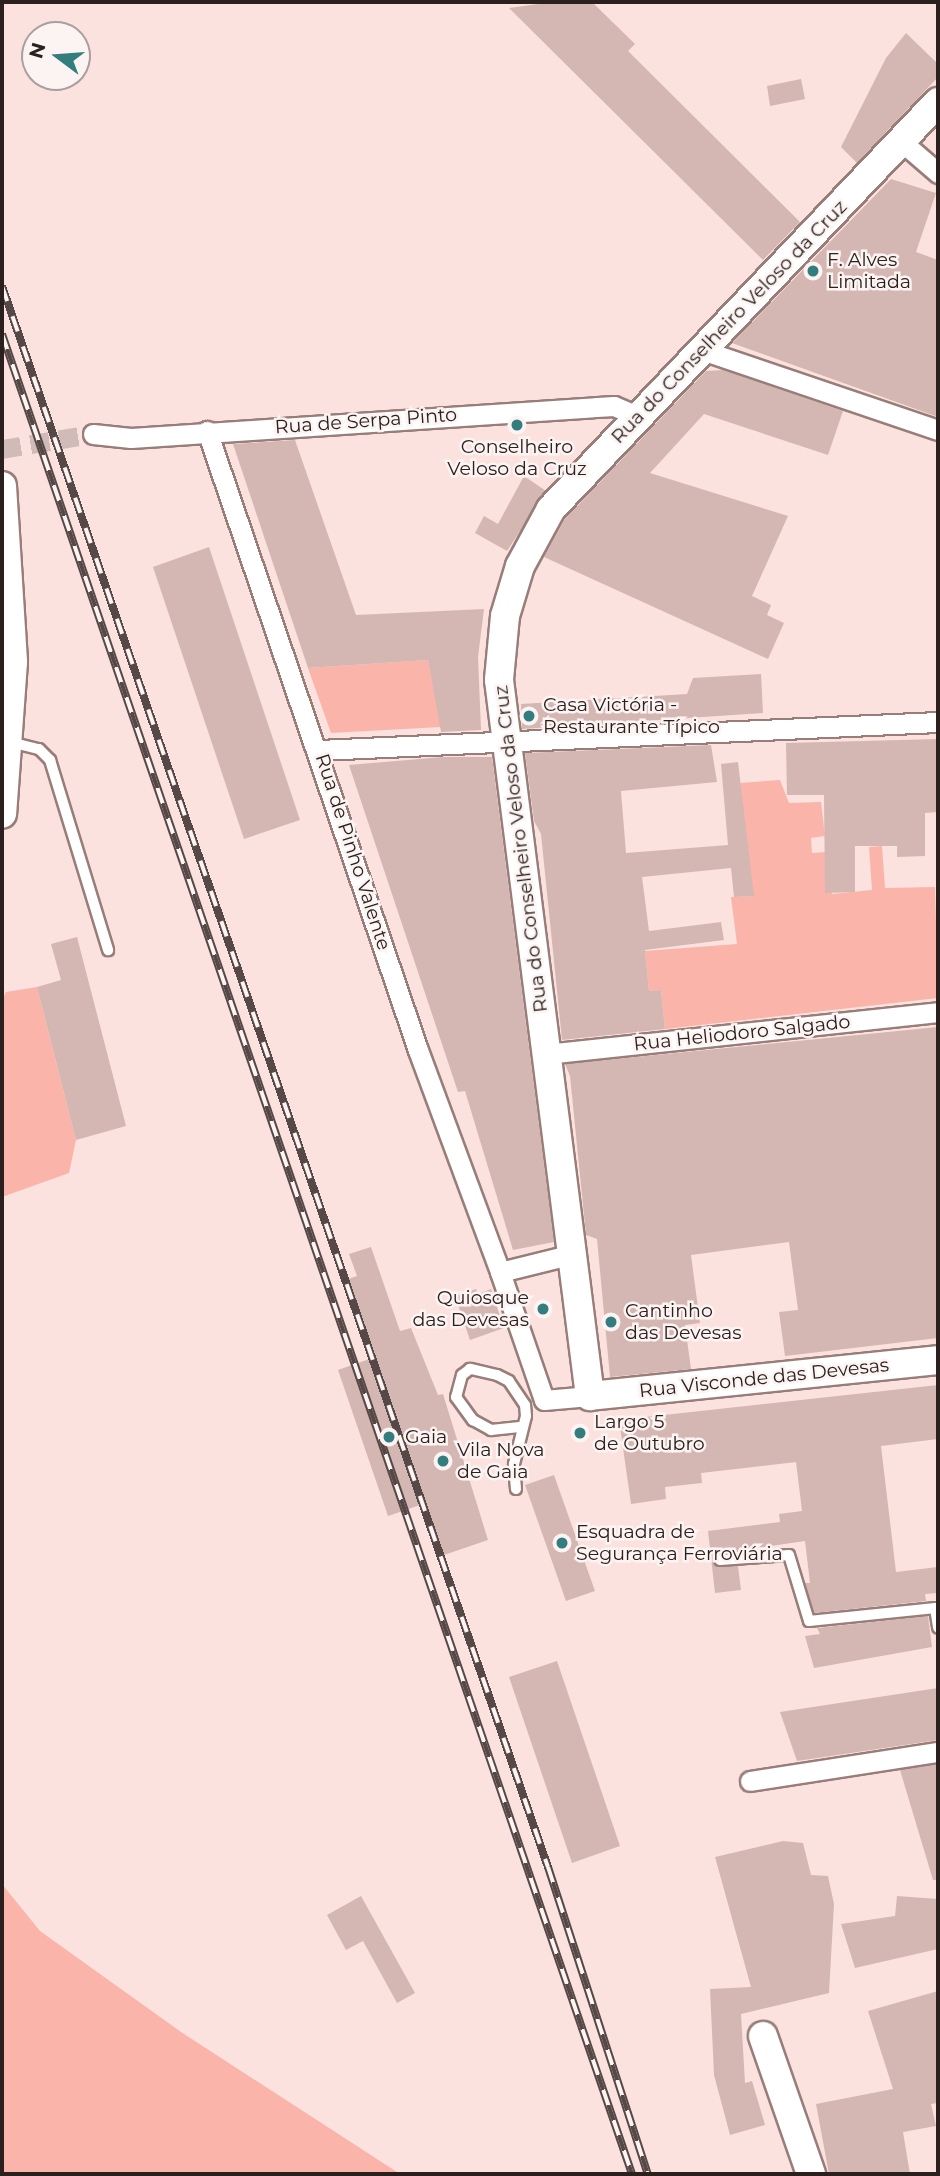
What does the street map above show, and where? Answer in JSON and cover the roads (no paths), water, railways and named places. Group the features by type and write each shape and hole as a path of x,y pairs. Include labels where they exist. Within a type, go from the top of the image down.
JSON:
{"main road":[{"name":"Rua do Conselheiro Veloso da Cruz","path":"573,1254 505,742 500,668 505,616 520,566 551,509 938,103"},
{"path":"2,486 9,742 2,814"},
{"path":"573,1254 590,1396"},
{"name":"Rua Visconde das Devesas","path":"590,1396 938,1360"},
{"path":"763,2036 811,2174"}],"street":[{"path":"902,142 938,173"},
{"path":"702,350 938,430"},
{"name":"Rua de Serpa Pinto","path":"93,434 131,438 207,430 614,406 638,416"},
{"name":"Rua de Pinho Valente","path":"207,430 320,750 418,1049 500,1272"},
{"path":"320,750 938,722"},
{"name":"Rua Heliodoro Salgado","path":"546,1054 938,1012"},
{"path":"573,1254 500,1272 534,1403 590,1396"},
{"path":"750,1781 938,1752"}],"lane":[{"path":"9,742 39,749 50,760 108,950"},
{"path":"516,1489 514,1464 522,1427 534,1403 509,1381 482,1370 470,1369 455,1385 472,1420 491,1430 522,1427"},
{"path":"720,1560 789,1555 809,1622 935,1608 938,1628"}],"tunnel":[{"path":"2,449 93,434"}],"railway":[{"path":"2,286 548,1867 648,2174"},
{"path":"2,334 632,2174"}],"place":[{"name":"F. Alves Limitada","path":"813,271"},
{"name":"Conselheiro Veloso da Cruz","path":"517,425"},
{"name":"Casa Victória - Restaurante Típico","path":"529,716"},
{"name":"Quiosque das Devesas","path":"543,1309"},
{"name":"Cantinho das Devesas","path":"611,1322"},
{"name":"Largo 5 de Outubro","path":"580,1433"},
{"name":"Gaia","path":"389,1437"},
{"name":"Vila Nova de Gaia","path":"443,1461"},
{"name":"Esquadra de Segurança Ferroviária","path":"562,1543"}]}
